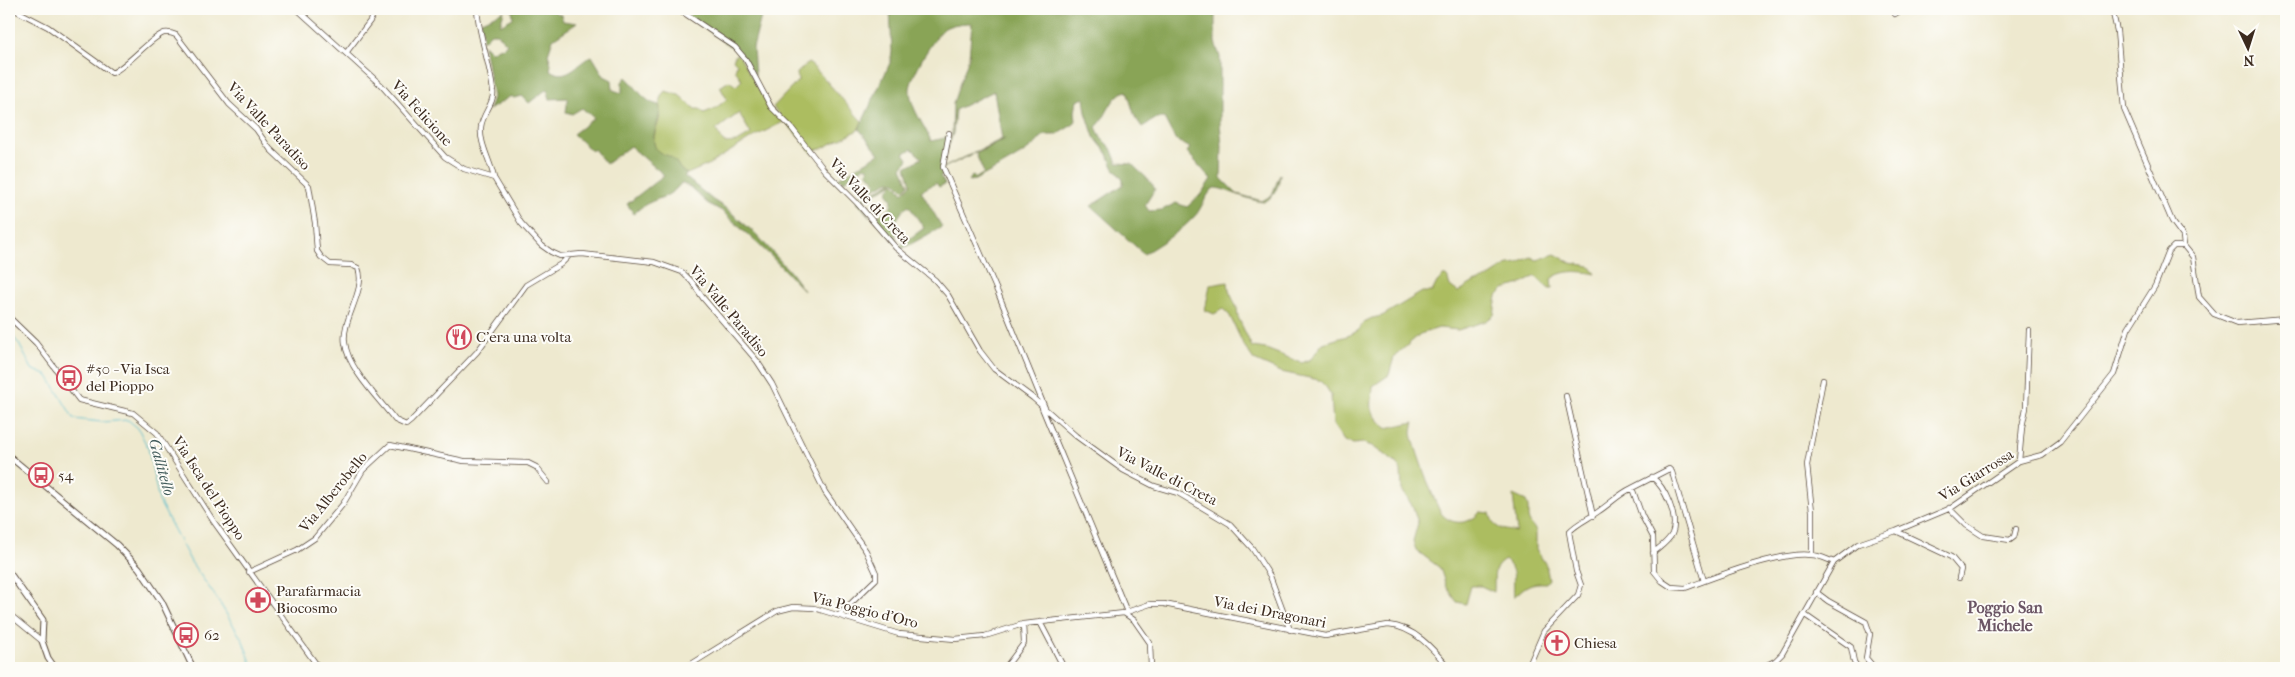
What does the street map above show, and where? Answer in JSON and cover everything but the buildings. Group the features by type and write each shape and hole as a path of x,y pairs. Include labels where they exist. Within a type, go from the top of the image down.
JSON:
{"street":[{"name":"Via Valle Paradiso","path":"13,9 48,27 112,73 134,58 161,35 168,32 176,35 229,104 256,129 270,149 309,186 317,251 320,257 330,264 354,265 358,268 360,275 359,285 344,336 347,353 358,372 395,420 401,424 411,421 477,352 526,285 562,264 570,255 582,254 654,262 682,272 756,361 772,384 825,492 866,551 876,573 876,579 838,615"},
{"name":"Via Felicione","path":"298,9 387,92 445,157 464,169 494,178"},
{"path":"346,52 376,9"},
{"path":"477,9 479,33 484,43 494,94 482,117 480,130 494,178 521,223 541,245 560,256 570,255"},
{"name":"Via Valle di Creta","path":"678,9 735,47 746,60 771,107 791,127 825,171 867,214 896,248 935,280 948,295 987,362 1076,436 1124,470 1154,486 1178,493 1230,524 1252,548 1270,576 1290,630"},
{"path":"1895,14 1904,9"},
{"path":"2112,9 2124,109 2172,221 2183,236 2184,246 2193,257 2199,297 2214,314 2237,323 2286,319"},
{"name":"Via Valle di Creta","path":"949,133 943,168 998,292 1046,410"},
{"name":"Via Giarrossa","path":"1761,668 1775,661 1782,654 1834,562 1858,544 1896,531 1949,508 2019,461 2042,455 2054,447 2114,374 2128,329 2155,286 2169,251 2177,245 2184,246"},
{"name":"Via Isca del Pioppo","path":"9,317 36,343 79,400 133,413 157,433 168,447 198,499 319,668"},
{"path":"2019,461 2026,408 2029,330"},
{"path":"1812,554 1812,511 1807,465 1823,380"},
{"path":"1566,396 1593,516"},
{"path":"1041,406 1127,612 1150,643 1151,668"},
{"name":"Via Alberobello","path":"250,572 297,550 315,538 343,504 363,470 390,444 464,460 528,463 536,467 548,482"},
{"path":"9,456 117,545 139,568 162,602 193,668"},
{"path":"1528,668 1544,630 1578,595 1581,585 1576,571 1570,532 1593,516 1616,496 1669,469 1672,472 1704,581"},
{"path":"1652,478 1663,487 1670,502 1674,529 1669,540 1653,553"},
{"path":"1632,488 1642,516 1650,530 1654,571 1662,581 1671,587 1685,588 1776,558 1812,554 1834,562"},
{"path":"1949,508 1966,525 1986,537 2010,540 2014,537 2016,530"},
{"path":"1896,531 1951,557 1961,569 1959,578"},
{"path":"10,574 43,620 42,640 48,658 55,668"},
{"path":"1816,592 1828,601 1866,622 1870,634 1866,658 1871,664"},
{"name":"Via dei Dragonari","path":"1127,612 1150,604 1164,604 1325,636 1388,625 1405,628 1426,644 1449,668"},
{"name":"Via Poggio d'Oro","path":"685,668 785,609 814,608 899,634 955,639 985,636 1023,624 1127,612"},
{"path":"9,614 42,640"},
{"path":"1805,615 1851,647 1854,662 1858,668"},
{"path":"1040,622 1064,668"},
{"path":"1005,668 1024,643 1023,624"}],"green space":[{"path":"512,9 554,9 555,12 561,15 563,21 577,23 553,39 548,54 551,64 550,70 562,74 572,70 592,56 604,76 612,80 613,90 622,93 622,82 626,77 645,98 659,105 659,117 654,134 654,145 657,150 672,158 687,174 684,176 756,234 791,273 804,291 770,255 722,211 707,203 690,187 681,183 670,193 646,204 634,214 627,204 664,175 630,146 606,164 594,149 592,151 573,134 594,118 582,108 572,114 566,112 568,98 550,99 547,89 529,103 522,96 514,98 511,96 489,110 493,97 484,45 491,52 507,44 497,33 491,33 483,41 481,21 504,11 500,25 513,18"},
{"path":"679,9 763,9 753,48 755,75 741,54"},
{"path":"890,9 1215,9 1215,42 1220,57 1221,178 1237,194 1262,201 1272,195 1280,174 1277,186 1274,194 1264,202 1214,188 1208,194 1197,214 1188,223 1144,254 1091,206 1123,185 1123,180 1113,167 1108,154 1094,137 1086,112 1084,98 1077,101 1074,124 1056,135 1043,135 1022,154 975,180 969,181 972,176 976,178 984,173 976,154 1005,139 943,168 1002,139 994,91 955,110 953,133 943,164 952,133 953,103 969,57 972,23 958,24 945,28 935,39 913,78 910,92 916,111 931,141 945,138 946,136 949,138 941,166 944,177 943,175 940,176 945,184 939,187 936,183 921,191 942,227 900,250 898,247 924,228 909,206 904,209 894,223 896,244 874,219 891,207 892,199 887,192 893,183 860,202 870,217 857,202 891,182 896,184 903,193 911,184 906,167 922,158 912,149 904,153 908,159 902,168 909,184 904,190 896,182 889,181 858,197 876,183 867,172 869,169 865,166 844,181 838,178 879,154 859,129 890,63 892,52","holes":["1127,91 1135,117 1142,127 1157,118 1164,118 1175,139 1190,148 1187,152 1211,179 1201,194 1187,207 1176,203 1162,210 1149,211 1145,205 1155,189 1153,185 1132,164 1117,163 1111,148 1101,138 1096,127 1113,101"]},
{"path":"736,54 739,55 770,108 785,121 750,139 708,165 687,174 672,158 660,153 654,144 661,96 665,91 679,95 695,109 700,109 704,113 716,108 727,99 720,87 729,81 736,86 742,80 735,70 737,64 733,60","holes":["739,113 751,134 737,142 724,143 716,130"]},
{"path":"808,63 818,71 862,121 858,130 821,149 815,150 813,154 773,107 798,81 797,73"},
{"path":"1555,254 1571,263 1590,266 1596,274 1567,272 1561,274 1551,279 1552,289 1549,289 1535,276 1524,283 1504,289 1497,296 1494,315 1486,321 1458,330 1439,328 1420,334 1394,357 1389,375 1373,386 1373,413 1386,428 1414,422 1412,433 1416,449 1434,498 1445,517 1461,522 1472,519 1480,512 1490,513 1496,526 1517,532 1513,495 1526,501 1528,505 1528,518 1536,530 1536,549 1546,565 1549,579 1546,583 1536,583 1528,586 1514,597 1512,568 1505,560 1496,570 1494,592 1481,586 1471,586 1466,604 1457,602 1446,586 1440,568 1416,550 1413,541 1418,523 1413,507 1402,490 1401,471 1396,463 1372,446 1344,441 1333,425 1331,395 1319,380 1281,372 1254,360 1243,344 1230,316 1223,309 1214,314 1205,310 1210,285 1228,282 1229,291 1237,308 1238,317 1252,347 1266,349 1302,363 1311,359 1323,343 1350,335 1359,330 1364,322 1382,316 1422,292 1432,292 1437,282 1443,276 1447,276 1450,286 1458,292 1474,282 1484,280 1509,264 1518,263 1531,257 1537,260"}],"waterway":[{"name":"Gallitello","path":"9,331 19,344 32,369 48,376 74,419 102,422 128,420 138,428 148,448 159,501 191,562 216,597 243,641 253,668"}],"place":[{"name":"C'era una volta","path":"459,337"},
{"name":"#50 - Via Isca del Pioppo","path":"69,378"},
{"name":"54","path":"41,475"},
{"name":"Parafarmacia Biocosmo","path":"258,600"},
{"name":"62","path":"186,635"},
{"name":"Chiesa","path":"1557,643"}],"district":[{"name":"Poggio San Michele","path":"2005,616"}]}
